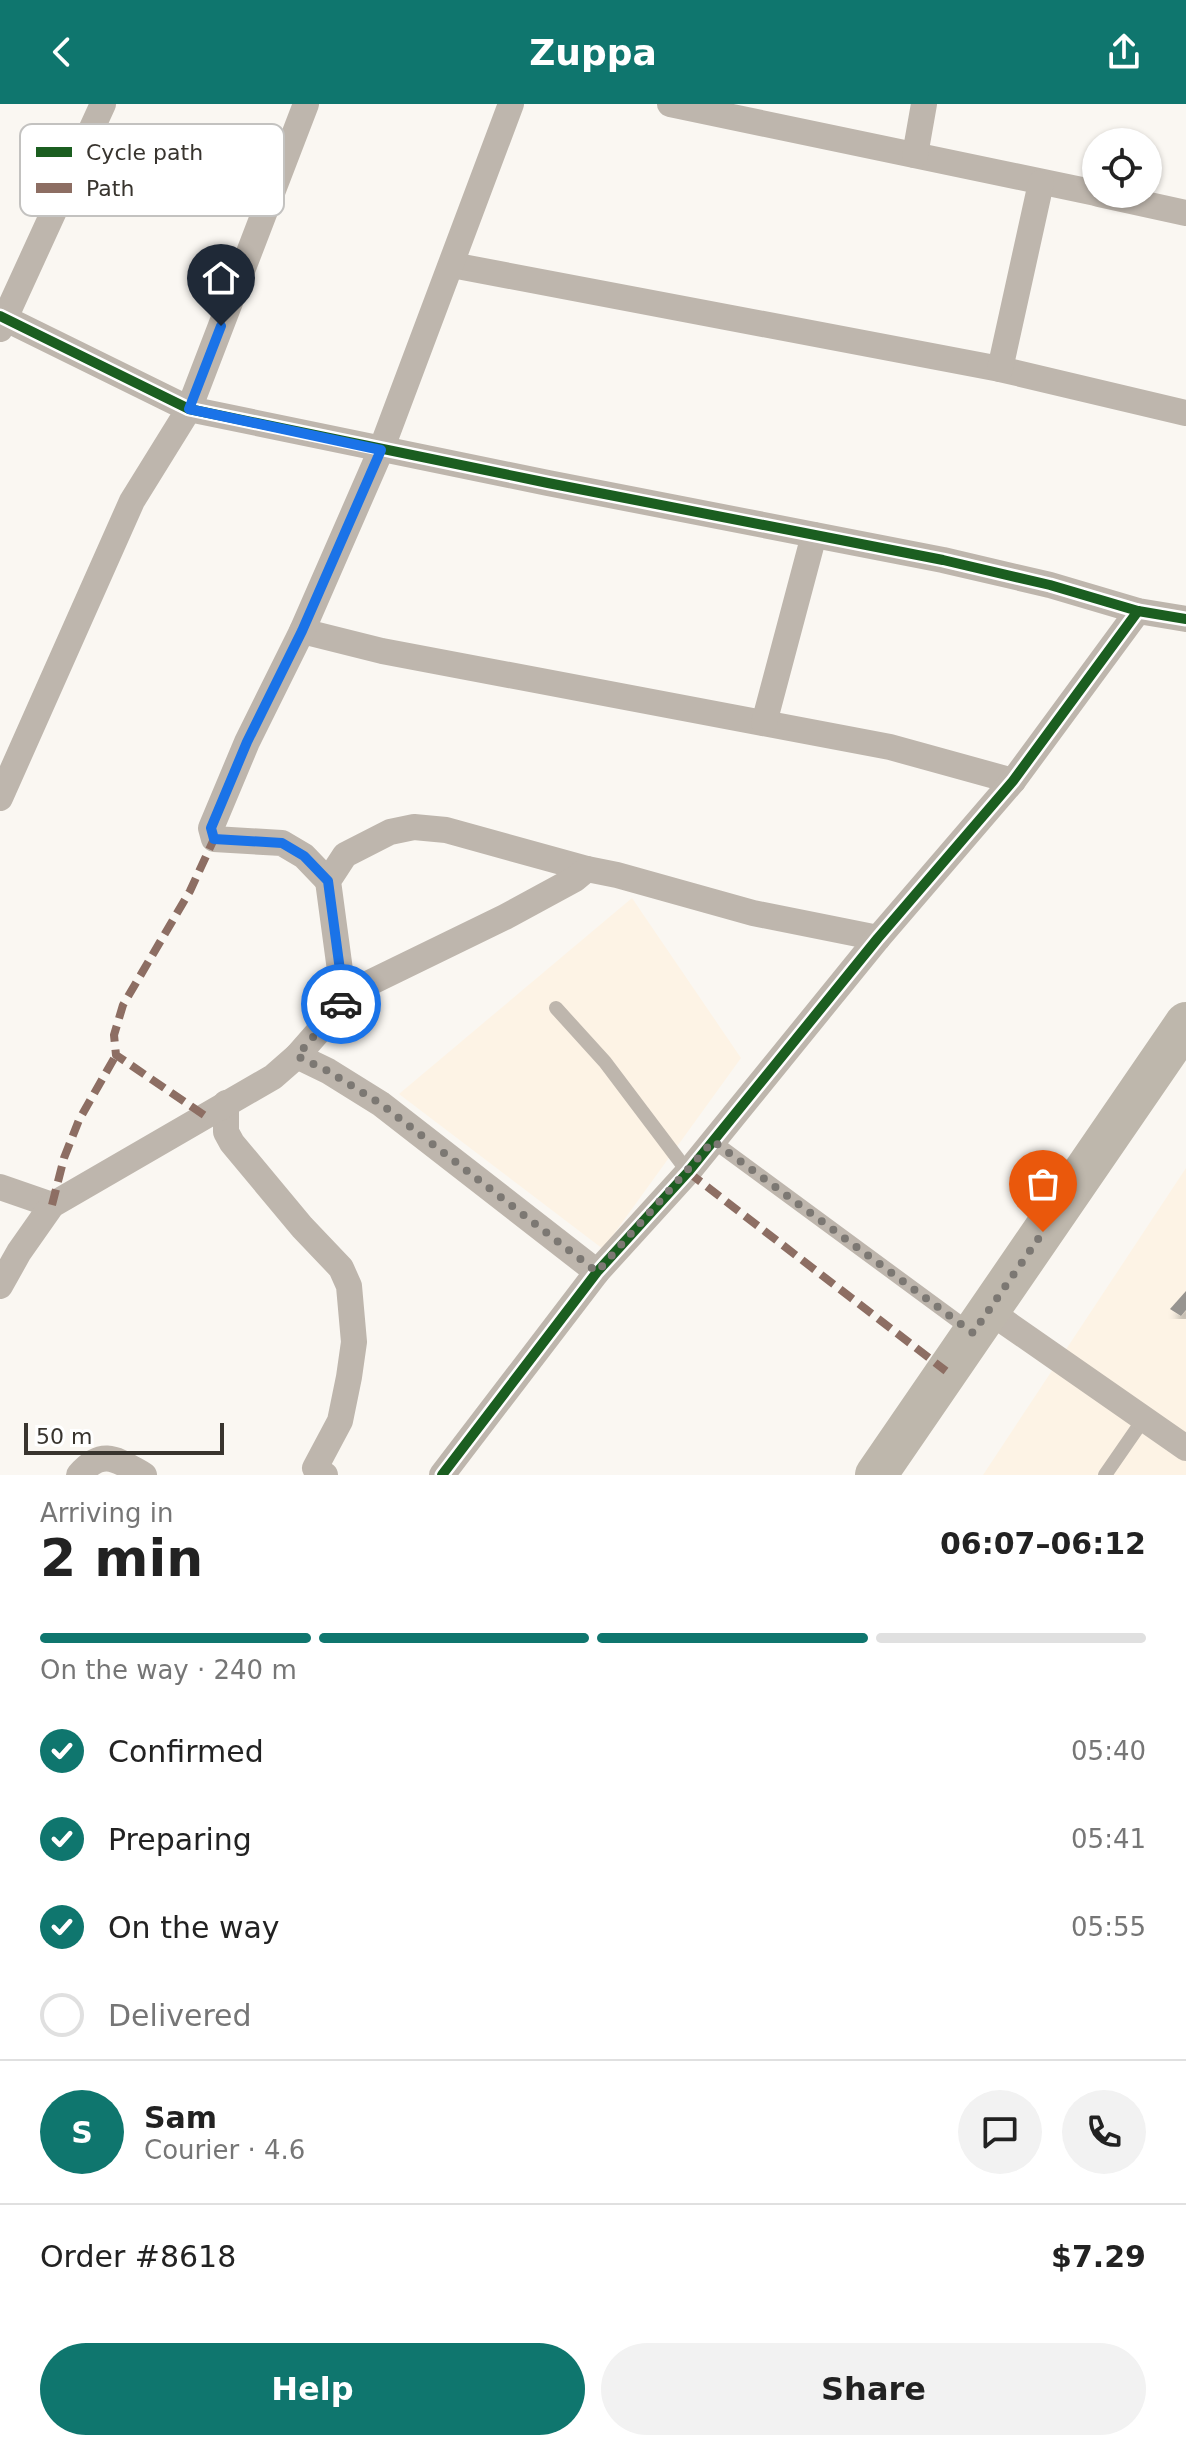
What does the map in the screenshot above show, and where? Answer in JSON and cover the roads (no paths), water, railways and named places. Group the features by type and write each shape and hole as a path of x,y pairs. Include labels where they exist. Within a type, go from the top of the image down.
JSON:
{"main road":[{"path":"876,1475 1186,1023"}],"street":[{"path":"94,124 103,104"},
{"path":"284,161 306,104"},
{"path":"344,1000 328,881 304,856 282,843 214,839 211,828 247,742 302,631 381,450 511,104"},
{"path":"670,104 1082,191"},
{"path":"915,155 924,104"},
{"path":"1000,369 1041,183"},
{"path":"1162,208 1186,213"},
{"path":"51,216 2,321 189,409 814,535 1050,585 1138,611 1186,619"},
{"path":"0,798 132,501 189,409 263,216"},
{"path":"452,265 1000,369 1186,413"},
{"path":"764,723 814,535"},
{"path":"442,1475 597,1272 688,1172 878,938 1013,781 1138,611"},
{"path":"302,631 382,651 890,747 1013,781"},
{"path":"328,881 345,855 390,832 414,827 446,830 753,913 878,938"},
{"path":"0,1286 52,1205 273,1077 297,1056 344,1000 367,983 505,917 575,879 587,869"},
{"path":"297,1056 381,1104 597,1272"},
{"path":"226,1103 226,1132 232,1143 341,1268 349,1286 354,1342 340,1421 315,1468 325,1475"},
{"path":"0,1187 52,1205"},
{"path":"981,1322 1186,1448"},
{"path":"79,1475 101,1458 114,1458 144,1475"}],"lane":[{"path":"556,1008 605,1062 688,1172"},
{"path":"713,1141 981,1322"},
{"path":"1105,1475 1143,1420"}]}
